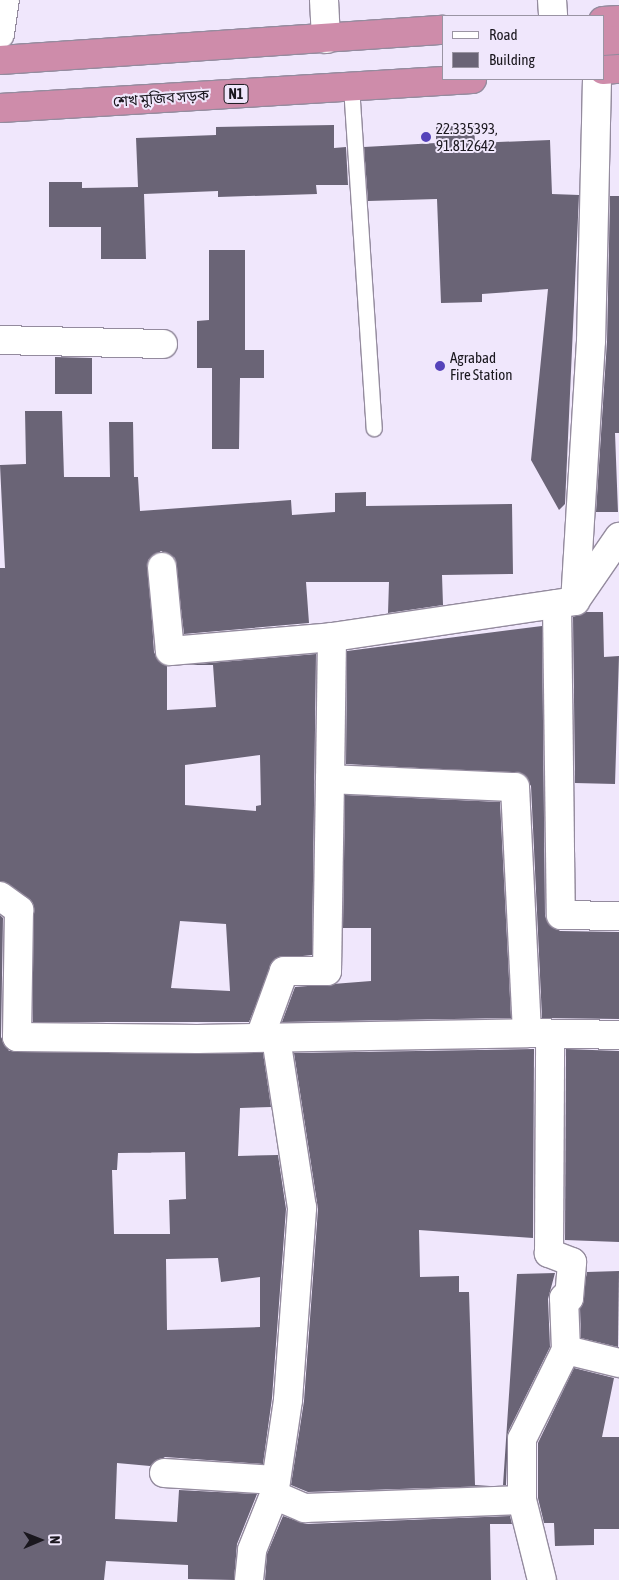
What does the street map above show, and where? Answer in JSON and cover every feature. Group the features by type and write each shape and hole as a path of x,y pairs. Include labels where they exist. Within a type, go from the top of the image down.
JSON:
{"highway":[{"path":"604,21 619,20"},
{"path":"0,60 442,30"},
{"path":"604,41 619,40"},
{"path":"0,74 442,48"},
{"path":"604,70 619,69"},
{"path":"0,99 442,78"},
{"name":"শেখ মুজিব সড়ক","path":"0,108 455,80"}],"street":[{"path":"0,34 5,0"},
{"path":"324,0 326,39"},
{"path":"552,0 553,15"},
{"path":"597,80 593,303 566,602 561,915 619,916"},
{"path":"0,340 163,344"},
{"path":"162,567 170,651 332,637 566,602 619,537"},
{"path":"249,1580 252,1550 275,1488 288,1400 302,1208 268,1038 284,971 327,971 332,637"},
{"path":"330,779 515,787 538,1033 549,1253 572,1262 569,1298 564,1298 566,1350 522,1439 522,1500 542,1580"},
{"path":"0,896 19,910 17,1036 268,1038 538,1033 619,1035"},
{"path":"566,1350 619,1363"},
{"path":"164,1473 275,1488 305,1508 522,1500"}],"lane":[{"path":"350,86 374,428"}],"building":[{"path":"334,125 334,148 346,147 348,185 316,185 317,194 218,197 218,191 144,194 146,259 101,259 101,227 49,227 49,182 82,182 82,188 138,187 136,138 216,135 216,127"},
{"path":"474,125 475,143 550,140 552,194 579,195 565,504 559,510 531,460 548,289 482,294 482,302 441,303 437,199 368,201 364,147 436,143 436,127"},
{"path":"610,196 619,196 619,433 615,433 618,512 596,512 607,341"},
{"path":"209,250 245,250 245,350 264,350 264,378 240,378 239,449 212,449 212,368 197,368 197,321 209,320"},
{"path":"55,357 92,358 92,394 55,394"},
{"path":"25,411 62,411 64,477 110,477 109,422 133,422 134,477 138,477 140,511 291,500 292,515 335,512 335,493 366,492 366,506 512,504 513,574 442,575 443,605 388,613 389,582 306,582 309,623 184,634 175,558 161,551 148,560 154,652 158,660 167,666 167,710 216,707 213,665 186,665 316,654 312,955 275,959 249,1022 33,1022 33,903 0,881 0,568 5,568 0,465 26,464","holes":["260,755 261,805 256,806 256,811 185,805 185,765","180,921 226,924 230,991 171,988"]},
{"path":"586,612 603,612 604,657 619,656 615,784 575,783 573,617"},
{"path":"542,626 545,916 548,923 560,931 619,932 619,1019 542,1018 531,786 523,774 346,764 347,651"},
{"path":"345,795 500,802 511,1018 282,1022 295,987 371,981 371,928 343,928"},
{"path":"0,915 3,918 1,1037 9,1051 263,1053 271,1107 240,1108 238,1156 278,1155 286,1209 272,1398 263,1464 165,1457 150,1466 117,1463 115,1519 177,1522 179,1490 257,1494 237,1544 234,1580 188,1579 188,1565 106,1561 104,1580 0,1580","holes":["185,1152 186,1199 169,1200 170,1234 114,1234 112,1170 117,1170 118,1153","218,1258 221,1282 260,1277 260,1327 167,1330 166,1259"]},
{"path":"534,1049 533,1238 419,1230 420,1277 459,1276 459,1292 469,1292 475,1485 490,1486 308,1492 291,1485 304,1401 318,1209 294,1053"},
{"path":"566,1049 619,1051 619,1242 565,1240"},
{"path":"619,1271 618,1347 581,1338 580,1308 587,1272"},
{"path":"555,1273 548,1299 550,1347 508,1432 506,1485 503,1485 517,1274"},
{"path":"574,1368 614,1378 602,1437 619,1437 619,1529 594,1529 594,1545 555,1546 554,1523 544,1523 538,1498 538,1443"},
{"path":"283,1516 306,1524 510,1516 512,1524 490,1524 491,1580 265,1580 267,1554"}],"place":[{"name":"22.335393, 91.812642","path":"426,137"},
{"name":"Agrabad Fire Station","path":"440,366"}]}
